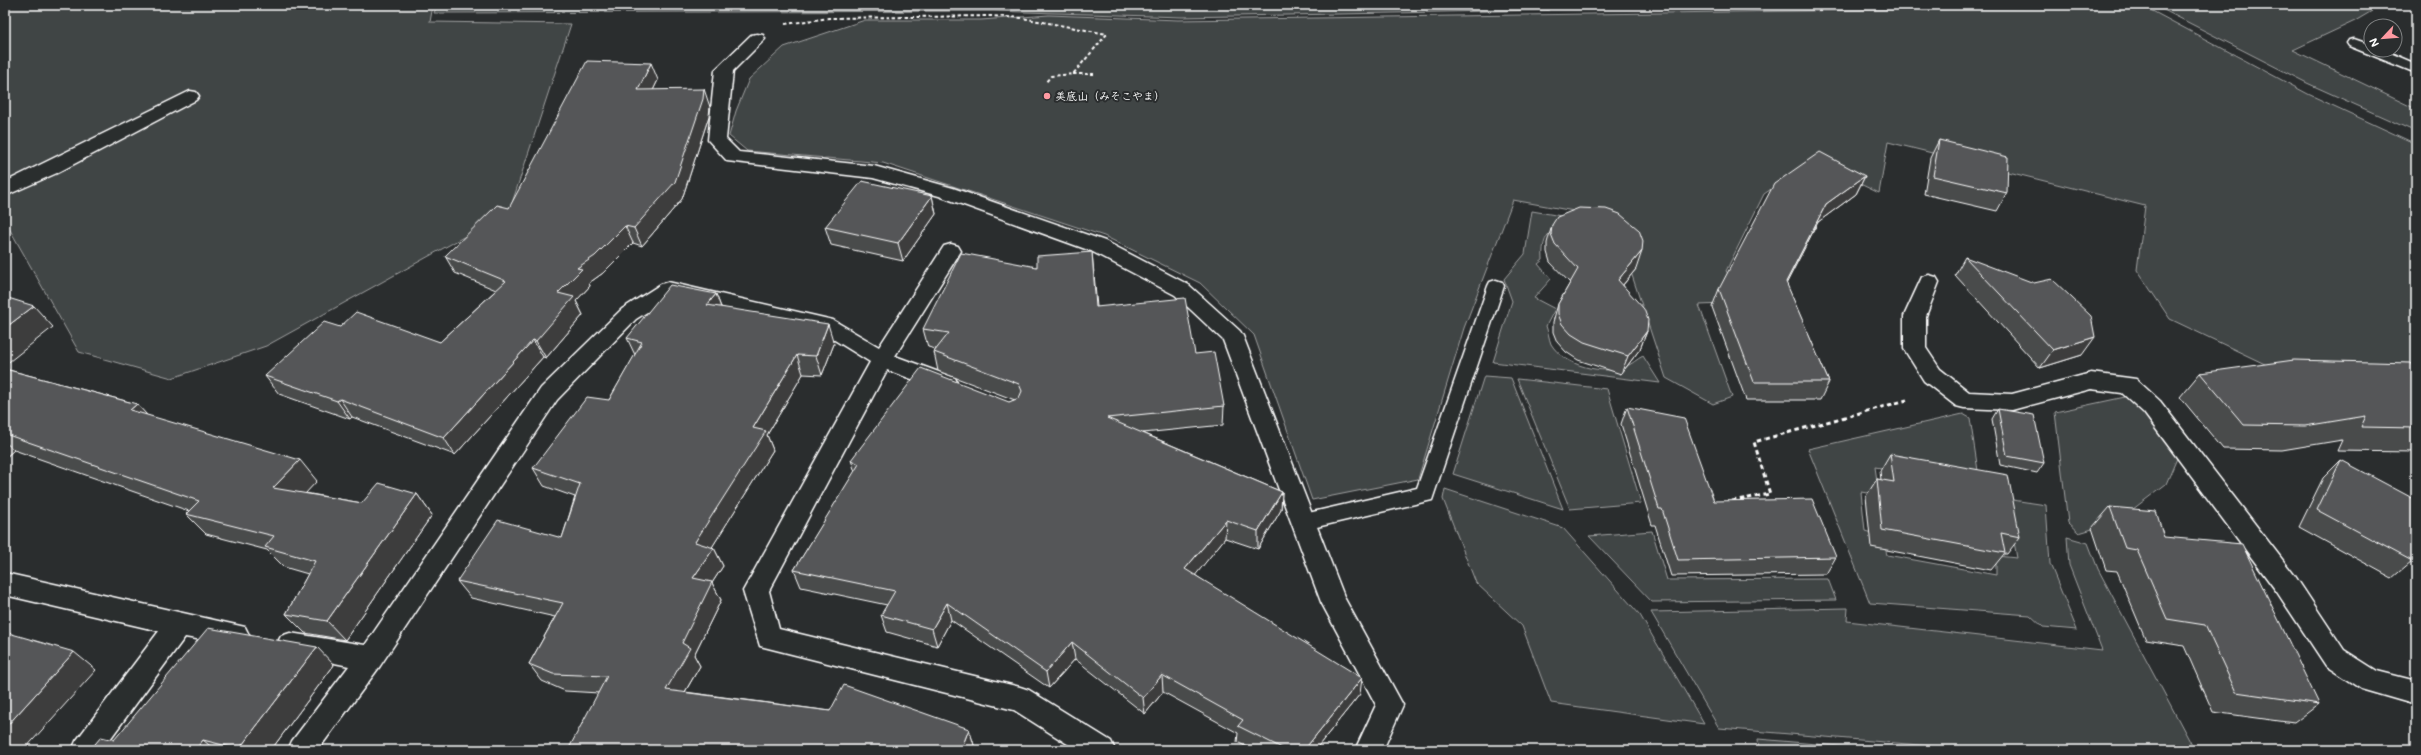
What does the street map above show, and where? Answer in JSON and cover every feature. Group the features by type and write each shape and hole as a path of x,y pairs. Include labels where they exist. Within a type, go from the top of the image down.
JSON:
{"street":[{"path":"757,39 724,70 717,140 734,157 874,172 946,192 1098,246 1182,290 1232,336 1334,602 1390,705 1370,750"},
{"path":"5,190 50,169 190,96"},
{"path":"951,251 882,359 756,591 768,638 1020,699 1101,750"},
{"path":"1929,282 1915,316 1915,349 1932,375 1964,400 2012,402 2091,381 2128,385 2152,407 2286,584 2335,658 2370,681 2416,693"},
{"path":"302,750 372,658 549,394 629,314 668,289 826,325 882,359 962,390"},
{"path":"5,584 179,625 372,658"},
{"path":"86,750 179,625"}],"lane":[{"path":"2354,43 2416,69"},
{"path":"1304,522 1425,494 1496,286"}],"path":[{"path":"757,39 766,26 829,18 904,15 1022,18 1107,34 1102,43 1073,74"},
{"path":"1045,83 1052,76 1094,74"},
{"path":"1731,501 1770,494 1754,442 1916,397 1964,400"}],"shaded area":[{"path":"5,5 433,5 430,22 571,24 509,212 266,346 172,378 79,352 5,221"},
{"path":"437,5 1531,5 1549,10 1182,17 993,11 434,13"},
{"path":"2154,5 2371,5 2377,8 2355,21 2293,50 2416,109 2416,132 2307,83"},
{"path":"2143,6 2308,94 2416,144 2416,412 2269,366 2170,319 2137,270 2145,206 1888,142 1879,193 1812,161 1764,194 1726,271 1750,303 1699,305 1732,397 1713,404 1666,378 1613,218 1513,200 1464,328 1418,479 1312,500 1254,335 1200,283 1104,236 883,163 747,151 729,136 736,111 749,79 784,47 865,20 981,20 1049,15 1178,20"},
{"path":"1532,211 1591,221 1571,223 1555,228 1549,233 1545,240 1543,260 1538,264 1551,279 1534,298 1555,309 1546,326 1551,344 1557,352 1565,358 1585,367 1596,369 1618,369 1629,365 1643,356 1660,383 1493,362 1512,301 1504,279 1525,254"},
{"path":"1484,376 1511,378 1563,509 1453,474"},
{"path":"1517,379 1607,389 1641,503 1570,509"},
{"path":"2125,397 2142,405 2178,456 2166,484 2116,522 2079,533 2068,523 2055,412"},
{"path":"1963,414 1970,418 1980,484 1875,467 1879,495 1861,492 1865,531 1882,536 1887,555 1996,575 1996,556 2017,558 2006,499 2046,505 2050,564 2077,630 2043,627 2030,615 1870,603 1808,449"},
{"path":"1445,489 1563,528 1640,615 1704,724 1551,703 1522,626 1476,583 1443,499"},
{"path":"1652,531 1667,580 1828,579 1836,600 1652,602 1589,536"},
{"path":"2067,537 2088,543 2098,569 2194,749 1978,750 1719,728 1651,612 1848,608 1847,621 2102,650 2069,565"},
{"path":"1758,739 1886,750 1759,750"}],"building":[{"path":"587,61 651,63 638,90 704,89 703,99 675,182 634,228 625,226 595,256 577,268 582,269 558,293 574,297 536,341 533,340 444,438 340,399 337,401 265,376 324,322 340,327 356,312 440,342 506,281 445,256 497,205 509,208"},
{"path":"1939,140 2008,157 2007,193 1933,176"},
{"path":"1820,152 1865,176 1826,204 1786,282 1829,382 1754,382 1719,289 1774,184"},
{"path":"862,181 932,196 898,243 825,227"},
{"path":"1579,208 1606,209 1620,214 1639,230 1643,241 1642,251 1618,280 1644,309 1648,320 1647,331 1628,356 1584,342 1571,334 1562,324 1558,314 1558,304 1578,269 1555,244 1551,234 1552,225 1557,217"},
{"path":"1092,252 1096,307 1185,298 1195,354 1214,352 1224,406 1107,418 1282,492 1258,531 1226,520 1185,569 1362,678 1304,750 1286,750 1238,726 1243,720 1162,675 1143,698 1072,642 1046,672 947,603 932,629 881,615 895,591 794,570 859,464 851,460 921,368 1009,402 1019,398 1022,391 1019,384 934,352 949,333 923,329 961,253 1037,267 1037,256"},
{"path":"1965,257 2034,283 2052,279 2091,316 2095,337 2053,350"},
{"path":"670,285 716,294 707,305 828,324 816,356 797,355 753,428 766,431 695,542 714,548 693,578 712,582 682,643 690,648 666,690 830,711 844,685 969,729 961,750 568,750 607,676 553,674 529,664 563,603 457,581 498,520 562,538 580,484 533,468 587,397 609,400 642,342 627,338"},
{"path":"5,297 34,306 5,328"},
{"path":"2294,360 2411,363 2416,369 2416,428 2361,427 2366,416 2305,426 2244,425 2200,373"},
{"path":"5,369 137,404 130,410 300,460 273,488 362,503 379,483 417,494 327,621 286,614 315,561 265,547 274,536 186,514 199,501 5,434"},
{"path":"1627,407 1684,418 1714,501 1812,499 1836,557 1678,560 1662,509 1659,509"},
{"path":"1998,409 2034,415 2044,463 2007,456"},
{"path":"1890,454 2008,475 2020,537 2001,533 2005,553 1882,530 1877,479 1894,482"},
{"path":"2341,460 2416,500 2416,551 2412,561 2317,510"},
{"path":"2110,507 2156,511 2164,537 2242,544 2319,704 2236,692 2205,625 2167,619 2137,550 2125,548"},
{"path":"208,628 317,647 239,749 203,740 195,750 90,750 101,737 114,740"},
{"path":"5,632 74,652 5,728"}],"place":[{"name":"美底山（みそこやま）","path":"1047,96"}]}
